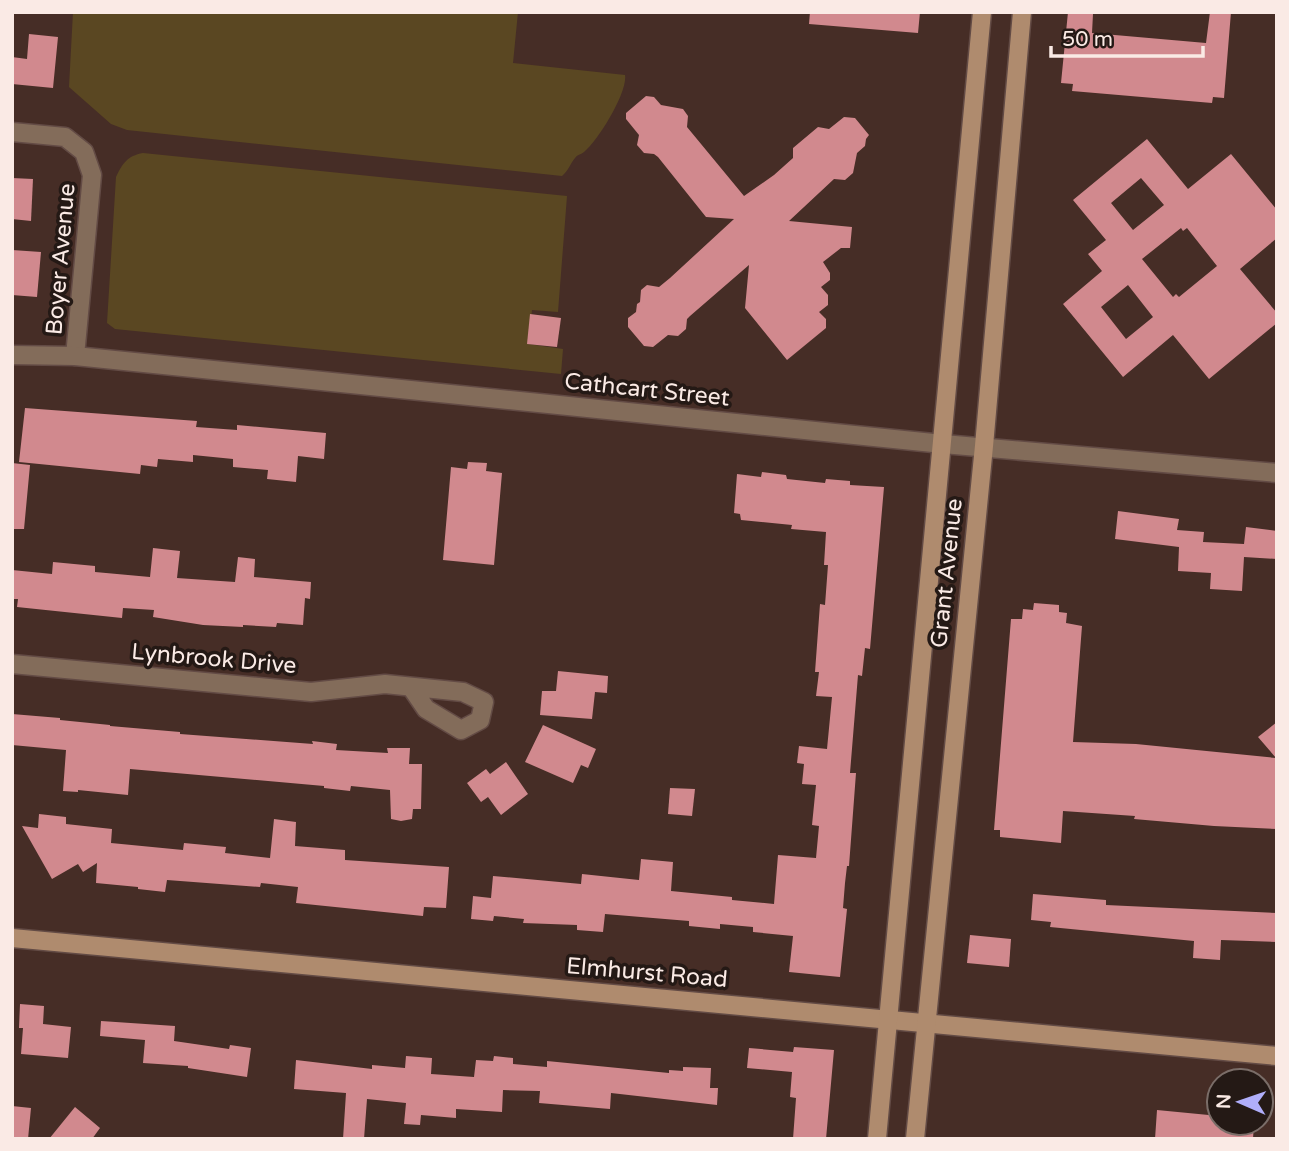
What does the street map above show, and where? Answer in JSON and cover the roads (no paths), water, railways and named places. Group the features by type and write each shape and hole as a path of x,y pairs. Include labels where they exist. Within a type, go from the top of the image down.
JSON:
{"main road":[{"name":"Grant Avenue","path":"877,1139 982,12"},
{"name":"Grant Avenue","path":"915,1139 984,446 1022,12"},
{"name":"Elmhurst Road","path":"12,938 1277,1056"}],"street":[{"name":"Boyer Avenue","path":"12,132 65,137 84,152 92,175 75,356"},
{"name":"Cathcart Street","path":"12,355 75,356 943,444 1277,472"},
{"name":"Lynbrook Drive","path":"12,664 311,692 385,684 411,687"}]}
